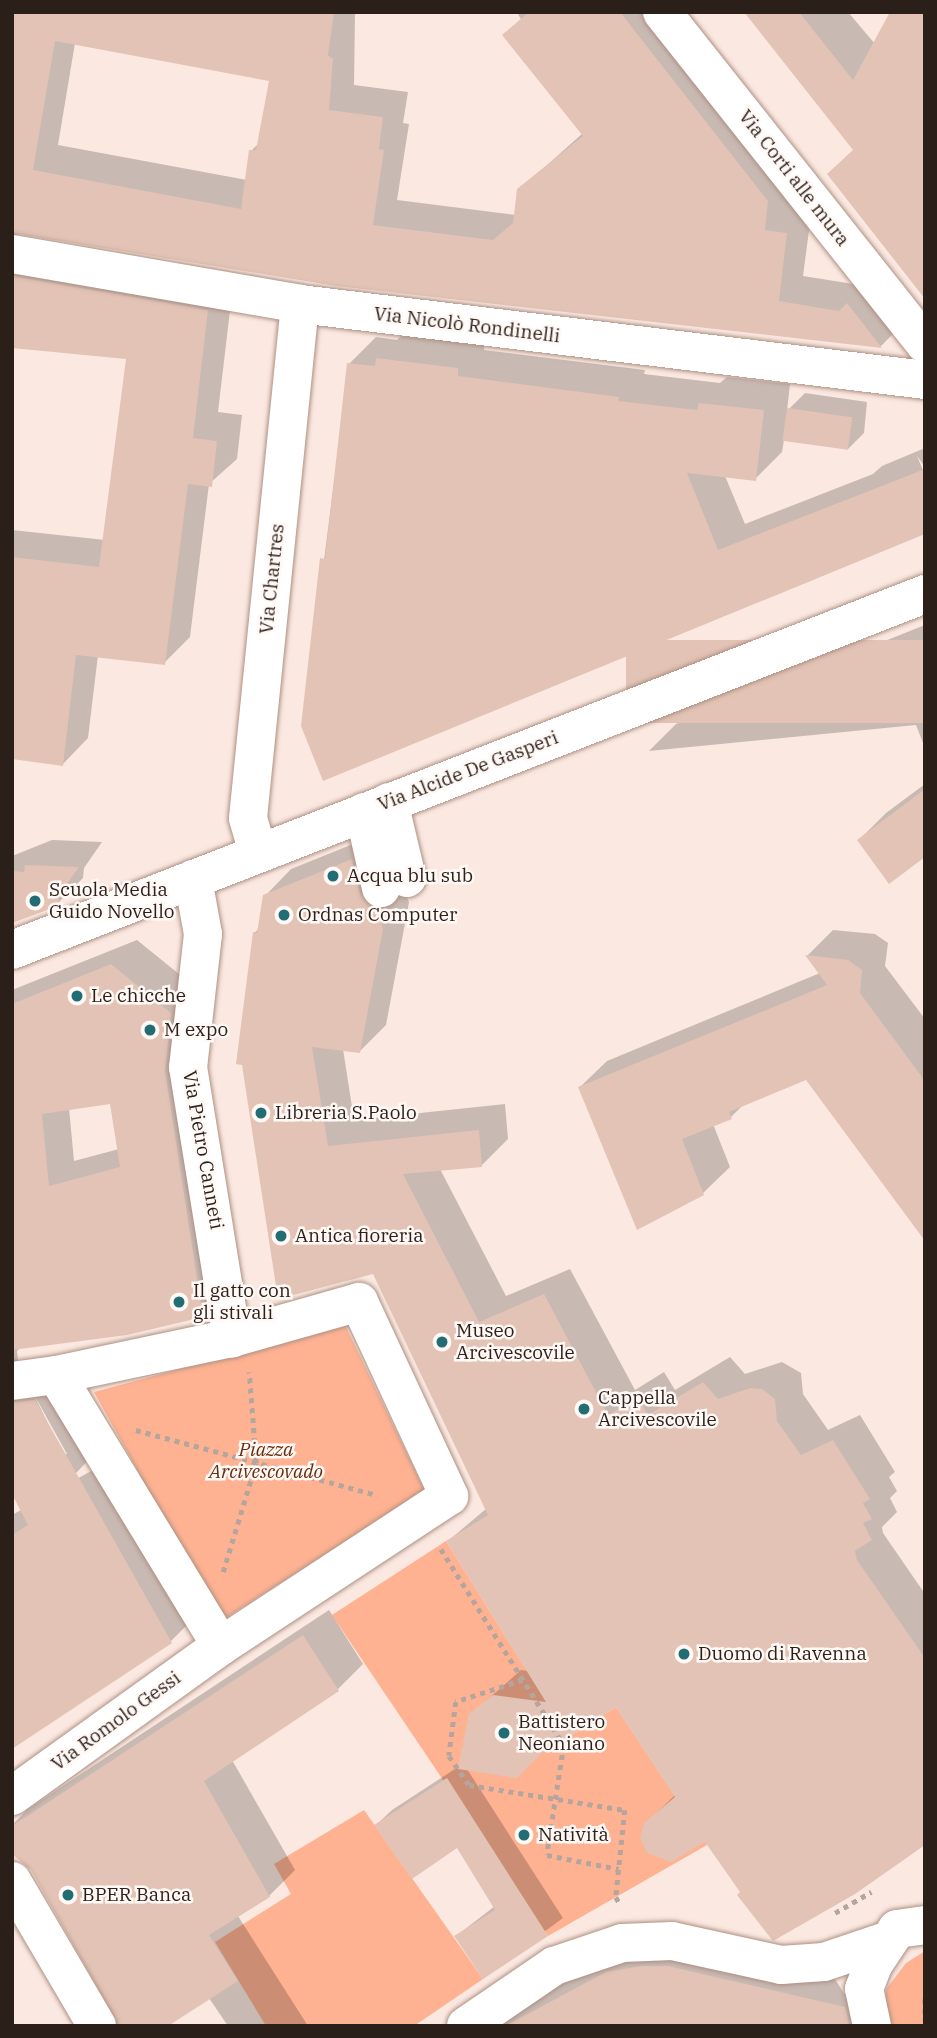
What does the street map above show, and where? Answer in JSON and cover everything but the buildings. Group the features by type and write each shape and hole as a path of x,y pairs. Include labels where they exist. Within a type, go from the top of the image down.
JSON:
{"street":[{"name":"Via Corti alle mura","path":"662,12 925,344"},
{"name":"Via Nicolò Rondinelli","path":"12,254 300,304 925,380"},
{"name":"Via Chartres","path":"258,853 248,818 300,304"},
{"name":"Via Alcide De Gasperi","path":"12,950 925,594"},
{"path":"377,807 394,883"},
{"name":"Via Pietro Canneti","path":"193,879 203,934 187,1067 232,1338"},
{"path":"12,1381 56,1375 232,1338 359,1302 449,1496 328,1575 211,1631 56,1375"},
{"name":"Via Romolo Gessi","path":"12,1796 211,1631"},
{"path":"12,1881 97,2026"},
{"path":"872,2026 864,1989 925,1901"},
{"path":"466,2026 554,1966 622,1943 672,1941 782,1965 824,1962 903,1932"}],"path":[{"path":"211,1631 213,1605 256,1463 248,1351 232,1338"},
{"path":"85,1424 112,1424 409,1502 427,1511 523,1680 564,1745 547,1855 619,1869"},
{"path":"523,1680 456,1702 449,1756 470,1785 625,1810 616,1897 622,1908"},
{"path":"543,1742 564,1745"},
{"path":"925,1999 925,2020"}],"green space":[{"name":"Piazza Arcivescovado","path":"345,1325 425,1491 221,1621 94,1392"},
{"path":"446,1541 568,1737 616,1707 707,1845 548,1936 332,1615"},
{"path":"364,1810 483,1979 414,2026 266,2026 215,1942 291,1894 274,1864"},
{"path":"925,1951 925,2026 887,2026 882,2009 887,1988 906,1963"}],"place":[{"name":"Acqua blu sub","path":"333,876"},
{"name":"Scuola Media Guido Novello","path":"35,901"},
{"name":"Ordnas Computer","path":"284,915"},
{"name":"Le chicche","path":"77,996"},
{"name":"M expo","path":"150,1030"},
{"name":"Libreria S.Paolo","path":"261,1113"},
{"name":"Antica fioreria","path":"281,1236"},
{"name":"Il gatto con gli stivali","path":"179,1302"},
{"name":"Museo Arcivescovile","path":"442,1342"},
{"name":"Cappella Arcivescovile","path":"584,1409"},
{"name":"Duomo di Ravenna","path":"684,1654"},
{"name":"Battistero Neoniano","path":"504,1733"},
{"name":"Natività","path":"524,1835"},
{"name":"BPER Banca","path":"68,1895"}]}
